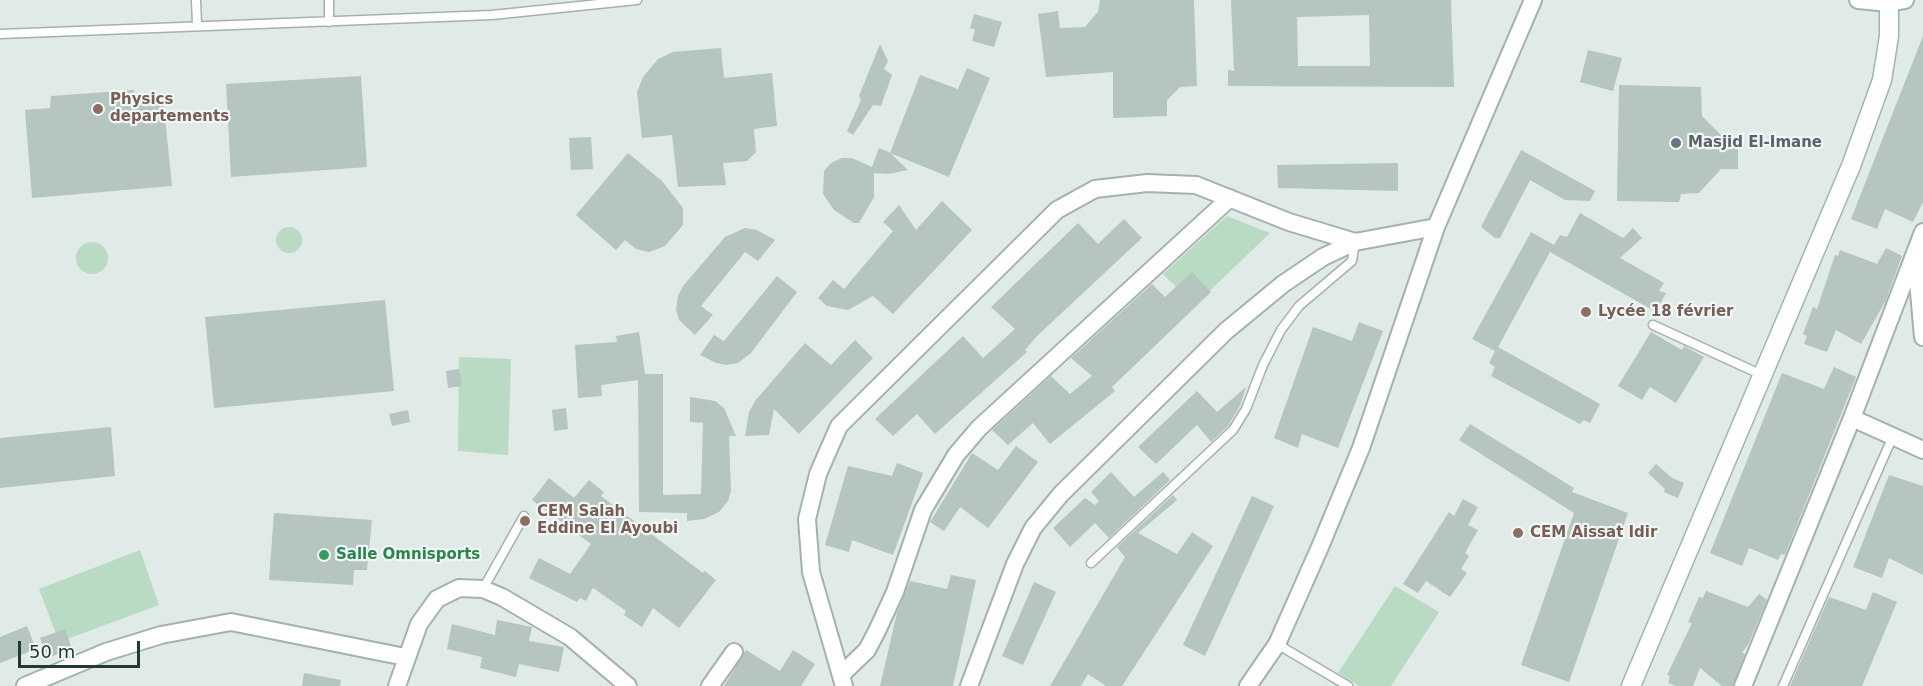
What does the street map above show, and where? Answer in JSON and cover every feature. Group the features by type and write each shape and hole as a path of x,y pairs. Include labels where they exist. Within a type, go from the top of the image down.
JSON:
{"street":[{"path":"1248,686 1277,644 1361,448 1436,227 1533,0"},
{"path":"1631,686 1851,166 1882,80 1894,1 1857,0"},
{"path":"843,680 811,572 807,519 818,474 839,426 1057,210 1095,189 1147,183 1196,185 1289,222 1355,242"},
{"path":"843,680 867,650 877,631 895,592 922,510 956,455 979,429 1230,198"},
{"path":"969,686 1015,564 1033,528 1061,494 1226,331 1283,284 1323,257 1355,242 1436,227"},
{"path":"1743,686 1852,418 1923,232"},
{"path":"1915,252 1923,337"},
{"path":"1852,418 1923,450"},
{"path":"397,686 405,657 419,624 436,599 459,588 483,589 570,637 628,686"},
{"path":"25,686 106,652 161,635 231,622 405,657"},
{"path":"710,686 734,652"}],"lane":[{"path":"196,0 197,25"},
{"path":"329,0 329,22"},
{"path":"547,0 551,9"},
{"path":"0,34 197,25 329,22 551,9 637,0"},
{"path":"1091,563 1233,430 1246,409 1263,365 1281,330 1299,306 1352,261 1355,242"},
{"path":"1653,325 1763,375"},
{"path":"1784,686 1893,436"},
{"path":"483,589 524,516"},
{"path":"1277,644 1348,686"}],"green space":[{"path":"1227,216 1270,233 1195,305 1163,274"},
{"path":"289,227 298,231 302,240 298,249 289,253 280,249 276,240 280,231"},
{"path":"92,242 103,247 108,258 103,269 92,274 81,269 76,258 81,247"},
{"path":"459,357 511,359 508,455 458,451"},
{"path":"140,550 159,605 59,642 39,589"},
{"path":"1395,586 1439,612 1391,686 1359,686 1338,673"}],"building":[{"path":"1100,0 1194,0 1197,86 1180,87 1167,100 1167,116 1113,118 1113,72 1046,77 1038,14 1058,11 1060,28 1085,27 1098,12"},
{"path":"1231,0 1451,0 1454,87 1228,86 1228,70 1234,71","holes":["1369,15 1370,66 1298,66 1297,17"]},
{"path":"974,14 1002,22 994,47 972,41 975,30 970,28"},
{"path":"1923,36 1923,202 1913,222 1885,209 1877,229 1851,219"},
{"path":"880,44 888,61 884,69 892,75 881,106 873,105 853,135 847,131 861,100 859,96"},
{"path":"721,48 724,78 772,73 777,126 754,129 756,152 747,161 723,163 726,185 678,187 672,135 642,138 637,92 643,77 658,59 673,52"},
{"path":"1588,50 1622,58 1613,91 1580,82"},
{"path":"967,68 990,78 949,177 890,153 920,75 958,89"},
{"path":"361,76 367,167 231,177 226,84"},
{"name":"Masjid El-Imane","path":"1619,85 1701,87 1702,116 1729,143 1738,144 1738,169 1721,169 1699,193 1681,194 1679,202 1617,201"},
{"path":"134,90 136,101 163,99 172,186 32,198 25,110 50,108 51,96"},
{"path":"591,137 593,169 571,170 569,138"},
{"path":"879,148 889,152 908,170 888,174 874,173 874,197 859,223 854,223 834,210 823,194 824,171 831,163 842,158 852,158 872,167"},
{"path":"1521,150 1595,191 1590,201 1565,200 1530,180 1500,238 1495,238 1481,227"},
{"path":"628,153 662,181 683,208 683,225 665,246 649,252 636,249 625,240 616,250 576,215"},
{"path":"1398,163 1398,191 1278,188 1277,165"},
{"path":"942,201 972,230 893,314 873,296 848,310 827,306 818,298 833,280 844,289 893,231 883,222 899,205 916,230"},
{"path":"1580,213 1623,238 1633,228 1642,238 1620,258 1664,283 1659,291 1666,293 1656,312 1550,252 1498,347 1600,404 1590,423 1584,420 1580,424 1491,376 1495,367 1489,363 1495,351 1472,339 1531,232 1554,245 1560,235 1567,237"},
{"path":"1124,219 1142,238 1037,336 1025,350 1027,352 935,434 917,414 893,436 875,419 963,336 983,358 1015,329 991,307 1078,223 1098,244"},
{"path":"745,228 757,230 775,240 758,261 745,252 701,306 713,315 695,335 679,320 676,310 678,296 683,286 725,237"},
{"path":"1886,248 1902,256 1886,300 1861,344 1836,330 1827,352 1804,344 1807,336 1803,334 1813,307 1817,309 1835,255 1838,256 1840,250 1877,264"},
{"path":"1192,272 1211,292 1112,387 1115,391 1050,444 1033,423 1008,445 992,430 1051,376 1070,394 1092,376 1071,358 1152,284 1165,297"},
{"path":"777,276 797,292 751,353 738,363 727,365 716,363 700,355 714,335 724,341"},
{"path":"385,300 394,391 214,408 205,317"},
{"path":"1359,322 1383,331 1338,448 1302,434 1298,448 1274,438 1313,327 1352,341"},
{"path":"639,332 645,374 663,374 663,495 701,494 703,423 690,422 690,397 715,401 724,408 736,436 729,436 731,491 728,501 719,512 704,519 687,521 687,513 639,512 638,380 601,385 602,396 578,398 575,345 617,342 616,336"},
{"path":"1651,332 1682,350 1684,346 1704,357 1676,403 1650,387 1642,400 1618,386"},
{"path":"855,340 873,358 799,434 774,409 769,435 745,436 749,412 755,401 805,343 831,365"},
{"path":"1834,367 1856,377 1785,555 1781,554 1778,560 1749,548 1742,566 1710,553 1782,373 1824,389"},
{"path":"459,369 462,386 448,388 446,371"},
{"path":"1246,387 1240,406 1228,426 1211,442 1197,425 1156,464 1138,447 1197,391 1217,412"},
{"path":"566,408 568,429 554,431 552,410"},
{"path":"408,410 410,422 392,426 389,414"},
{"path":"1470,424 1574,488 1572,492 1628,513 1569,682 1521,665 1574,513 1459,440"},
{"path":"111,427 115,476 0,488 0,438"},
{"path":"1016,446 1038,462 988,528 960,507 944,531 930,522 972,453 998,470"},
{"path":"897,463 923,473 893,555 852,540 849,552 825,545 848,466 892,476"},
{"path":"1656,464 1672,478 1684,483 1678,498 1664,492 1665,489 1648,473"},
{"path":"1111,472 1134,497 1163,472 1170,480 1109,538 1095,523 1070,547 1053,528 1085,498 1095,505 1099,501 1091,492"},
{"path":"1889,475 1923,486 1923,575 1889,558 1882,578 1853,567"},
{"path":"549,478 574,498 589,480 604,492 601,496 703,573 705,571 716,580 679,628 653,608 642,627 624,615 626,611 593,588 586,601 580,598 577,602 529,578 539,558 570,574 591,544 532,500"},
{"path":"1173,495 1177,500 1138,533 1177,554 1192,532 1213,546 1122,686 1106,686 1088,674 1081,686 1050,686 1125,557 1117,547"},
{"path":"1252,496 1274,506 1205,656 1183,645"},
{"path":"1463,499 1478,507 1468,525 1478,530 1465,553 1469,556 1461,569 1467,573 1450,597 1426,581 1418,593 1403,584 1449,512 1454,516"},
{"path":"274,513 372,520 367,570 354,570 353,585 269,580"},
{"path":"951,575 976,580 953,686 880,686 897,613 910,581 947,589"},
{"path":"1034,582 1056,592 1023,665 1002,656"},
{"path":"1706,591 1748,607 1759,594 1767,600 1748,645 1742,652 1745,654 1733,686 1722,686 1700,668 1693,686 1676,686 1668,683 1670,676 1667,675 1692,623 1688,622 1699,597 1703,598"},
{"path":"1873,592 1897,602 1862,686 1790,686 1829,597 1866,610"},
{"path":"497,620 532,627 529,641 564,647 559,672 519,664 516,677 480,668 482,657 447,649 452,624 495,635"},
{"path":"27,626 36,649 0,663 0,637"},
{"path":"65,629 72,649 47,658 40,638"},
{"path":"746,650 780,671 793,650 815,664 801,686 724,686"},
{"path":"304,673 341,680 340,686 302,686"}],"place":[{"name":"Physics departements","path":"98,109"},
{"name":"Masjid El-Imane","path":"1676,143"},
{"name":"Lycée 18 février","path":"1586,312"},
{"name":"CEM Salah Eddine El Ayoubi","path":"525,521"},
{"name":"CEM Aissat Idir","path":"1518,533"},
{"name":"Salle Omnisports","path":"324,555"}]}
